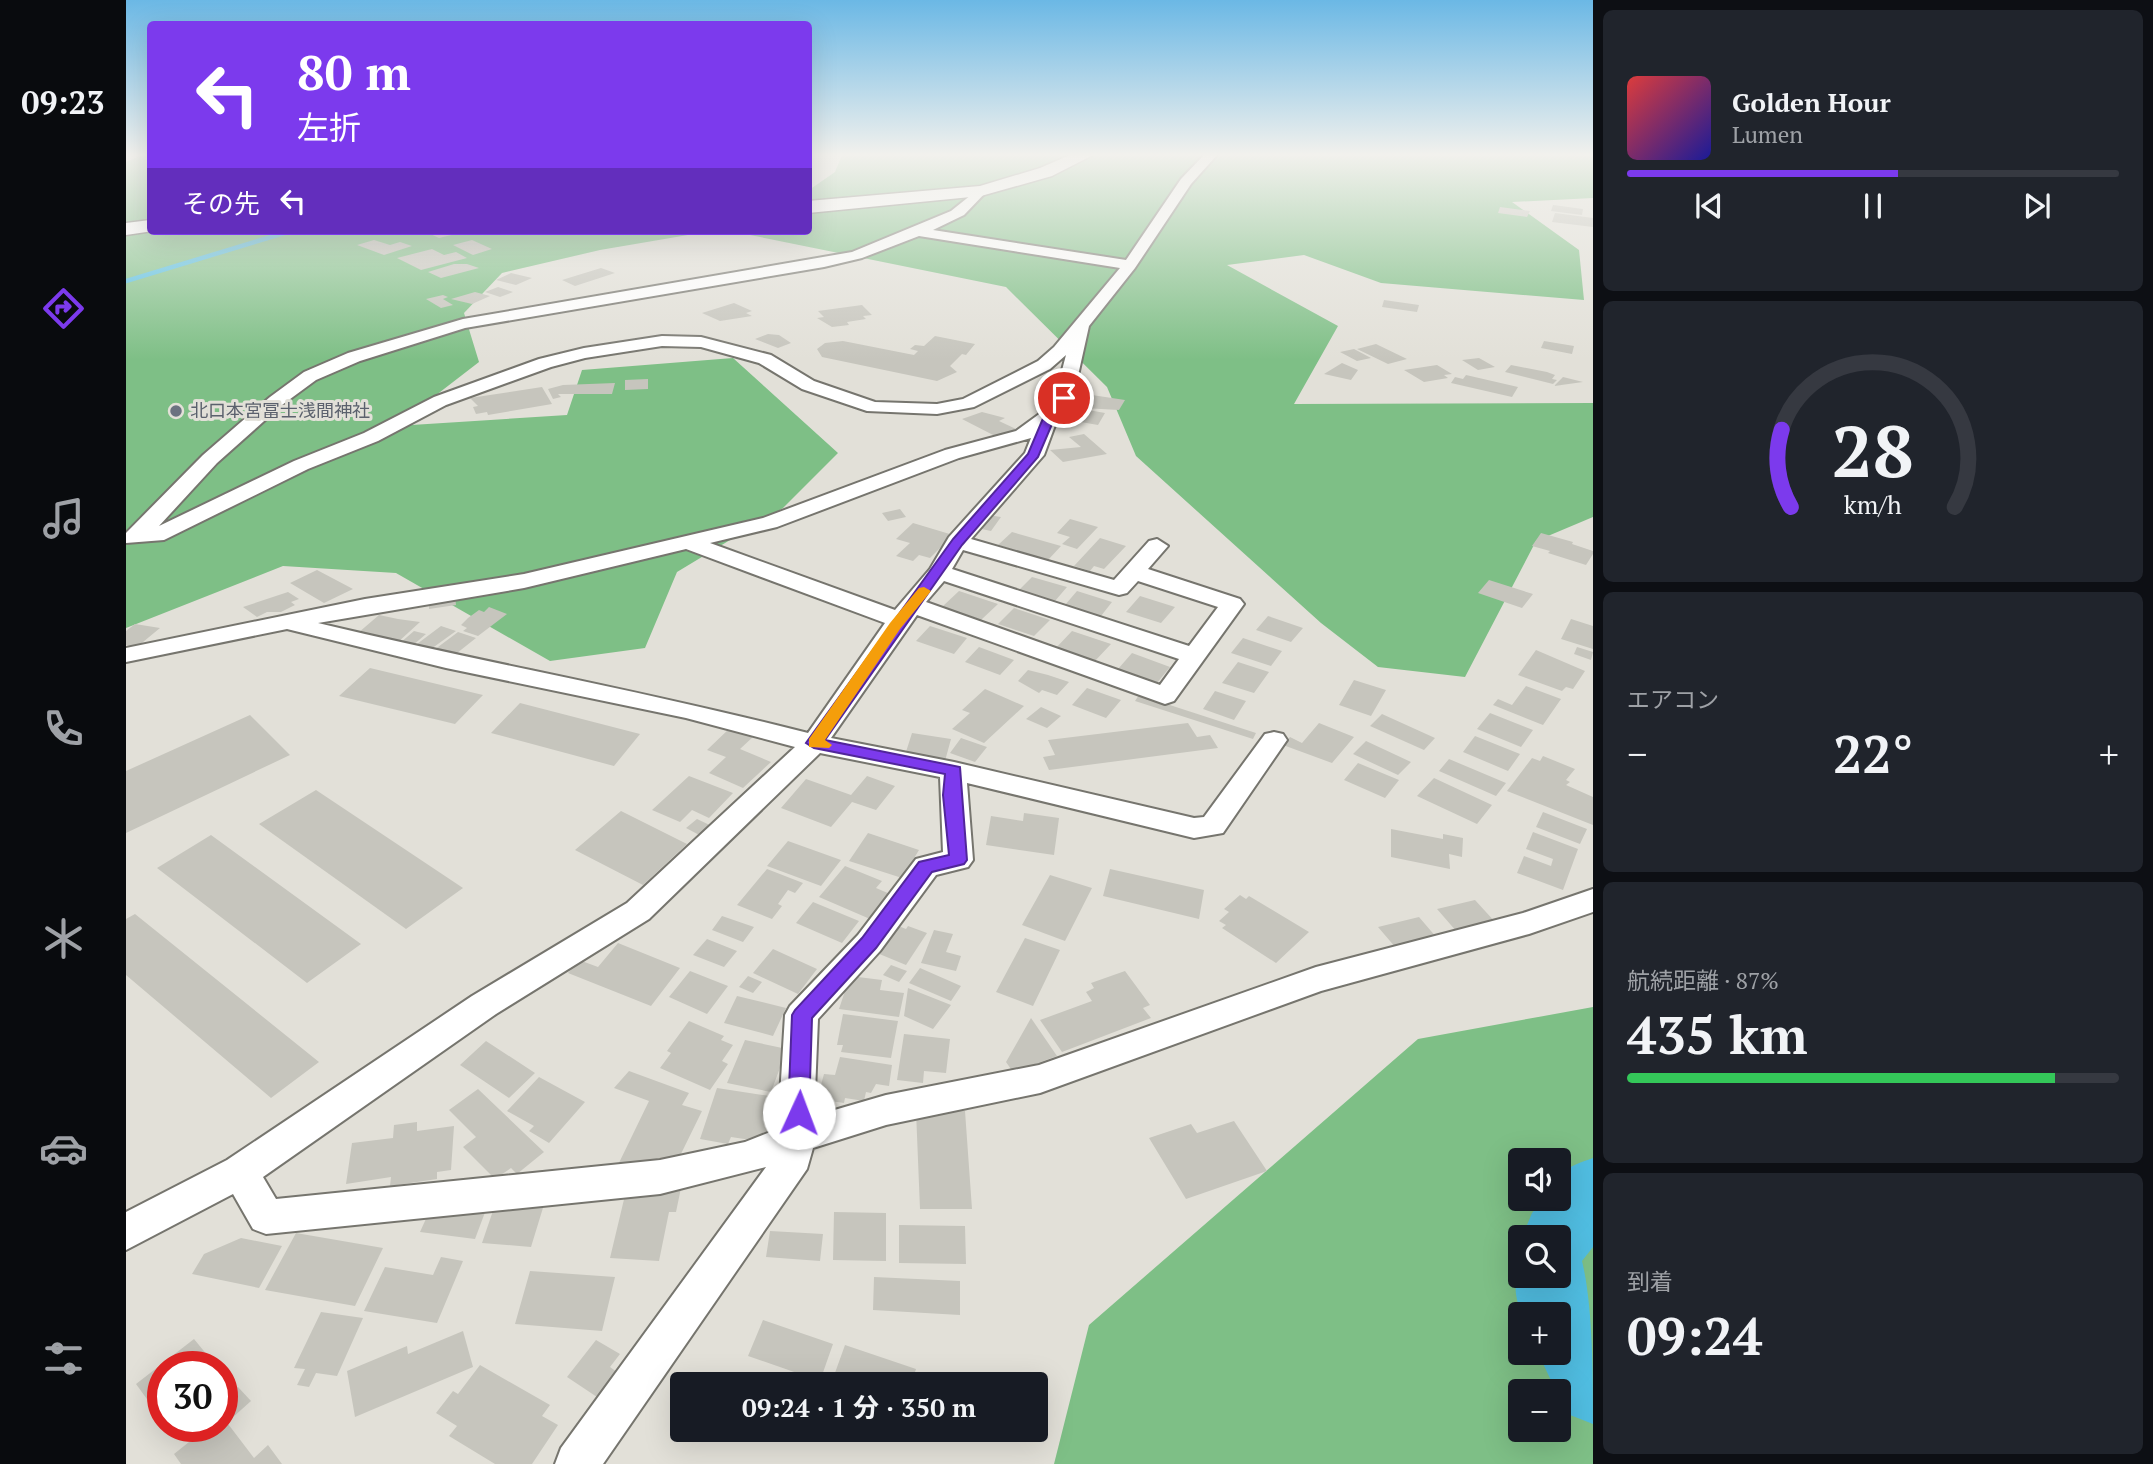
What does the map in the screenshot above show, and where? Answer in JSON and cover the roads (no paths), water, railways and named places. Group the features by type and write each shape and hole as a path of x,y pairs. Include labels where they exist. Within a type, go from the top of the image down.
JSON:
{"main road":[{"path":"126,229 147,226"}],"street":[{"path":"129,540 144,531 210,459 276,401 310,376 354,358 463,324 824,263 857,255 936,223"},
{"path":"129,540 156,535 301,466 371,437 440,401 545,363 584,353 662,341 701,342 740,350 765,359 808,385 838,398 893,410 937,410 968,403 1044,365 1060,351 1130,265 1158,223"},
{"path":"918,232 1130,265"},
{"path":"126,655 287,622 524,581 770,523 951,454 1023,435 1049,416 1064,398 1081,326"},
{"path":"126,1232 240,1172 484,1005 638,911 814,743 906,613 939,572 957,542 1034,455 1049,416"},
{"path":"686,542 1165,696 1232,604 1134,572"},
{"path":"957,542 1119,588 1157,546"},
{"path":"939,572 1194,656"},
{"path":"287,622 446,661 687,710 814,743 954,771 1194,828 1213,826 1275,740"},
{"path":"577,1464 794,1157 798,1138 802,1015 869,943 926,866 958,860 952,795 954,771"},
{"path":"240,1172 265,1217 660,1177 748,1158 798,1138 886,1110 1040,1079 1316,980 1529,923 1593,900"}],"waterway":[{"path":"126,281 278,235"},
{"path":"1567,1225 1593,1189"},
{"path":"1552,1288 1553,1300 1593,1385"}],"place":[{"name":"北口本宮冨士浅間神社","path":"176,411"}]}
